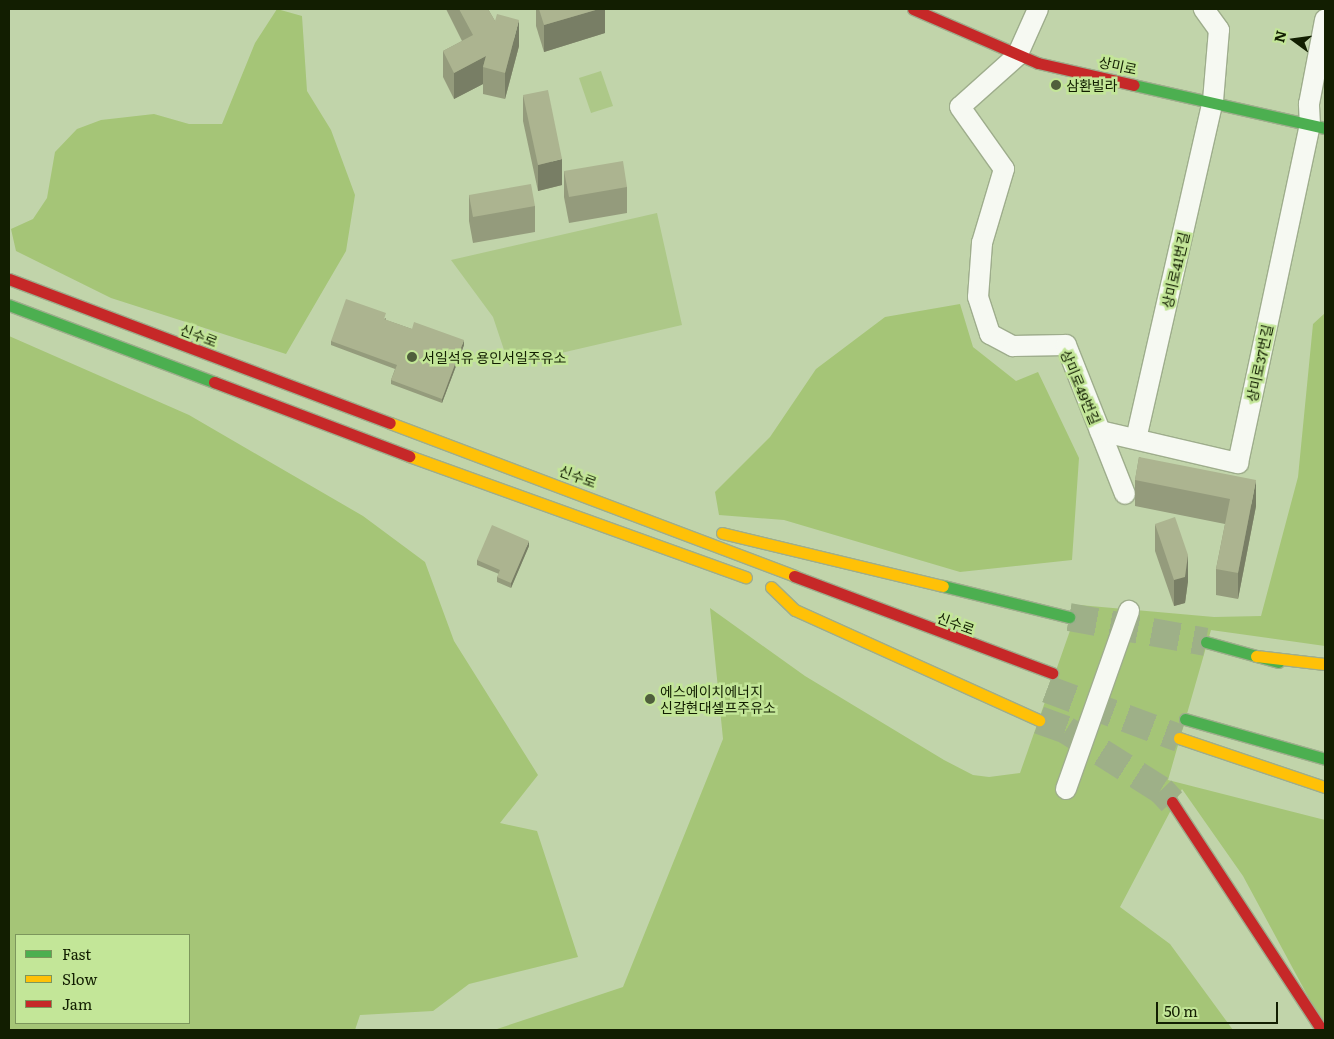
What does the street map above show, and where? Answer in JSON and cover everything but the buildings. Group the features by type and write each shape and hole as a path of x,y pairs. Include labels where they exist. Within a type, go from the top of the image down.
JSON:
{"main road":[{"name":"상미로","path":"913,9 1017,56 1318,126"},
{"name":"신수로","path":"9,280 645,517 839,596 1052,673"},
{"path":"9,305 589,524 799,596"},
{"path":"645,517 707,528 1069,617"},
{"path":"771,587 795,610 1039,720"},
{"path":"1206,642 1325,675"},
{"path":"1256,656 1325,664"},
{"path":"1185,720 1325,759"},
{"path":"1180,738 1325,787"},
{"path":"1172,802 1197,834 1283,977 1322,1030"}],"street":[{"path":"1017,56 1038,9"},
{"name":"상미로41번길","path":"1136,439 1213,101 1219,30 1204,9"},
{"path":"1318,126 1309,104 1325,20"},
{"name":"상미로49번길","path":"1017,56 960,108 1004,169 982,244 978,297 990,334 1014,346 1066,345 1126,494"},
{"name":"상미로37번길","path":"1100,431 1238,463 1318,126"},
{"path":"1066,789 1129,611"}],"green space":[{"path":"277,9 302,16 307,91 331,130 355,195 346,251 286,354 111,298 16,251 11,229 33,219 47,198 55,152 77,129 101,120 154,114 189,124 222,124 255,43"},
{"path":"601,71 613,106 591,113 579,78"},
{"path":"657,213 682,325 509,365 493,317 451,260"},
{"path":"960,304 973,347 1016,381 1038,372 1079,458 1072,560 960,572 784,520 719,515 715,492 770,437 816,369 885,317"},
{"path":"1325,313 1325,646 1211,630 1168,780 1325,820 1325,1028 1243,876 1182,789 1120,907 1170,944 1233,1030 494,1030 623,987 723,739 710,608 805,676 944,760 973,775 989,777 1020,773 1079,605 1214,617 1261,616 1298,477 1313,324"},
{"path":"9,336 189,415 363,516 425,562 454,641 538,775 500,823 537,831 578,957 469,984 433,1011 360,1015 355,1030 9,1030"}],"tunnel":[{"path":"1069,617 1206,642"},
{"path":"1047,689 1179,738"},
{"path":"1039,720 1066,730 1161,790 1172,802"}],"traffic: fast":[{"path":"1134,85 1325,128"},
{"path":"9,305 214,382"},
{"path":"943,586 1069,617"},
{"path":"1206,642 1278,662"},
{"path":"1185,719 1325,759"}],"traffic: slow":[{"path":"390,423 794,576"},
{"path":"409,456 746,577"},
{"path":"722,533 943,586"},
{"path":"771,587 795,610 1039,720"},
{"path":"1256,656 1325,664"},
{"path":"1179,738 1325,787"}],"traffic: jam":[{"path":"913,9 1038,63 1134,85"},
{"path":"9,279 390,423"},
{"path":"214,382 409,456"},
{"path":"794,576 1052,673"},
{"path":"1172,802 1322,1030"}],"place":[{"name":"삼환빌라","path":"1056,85"},
{"name":"서일석유 용인서일주유소","path":"412,357"},
{"name":"에스에이치에너지 신갈현대셀프주유소","path":"650,699"}]}
